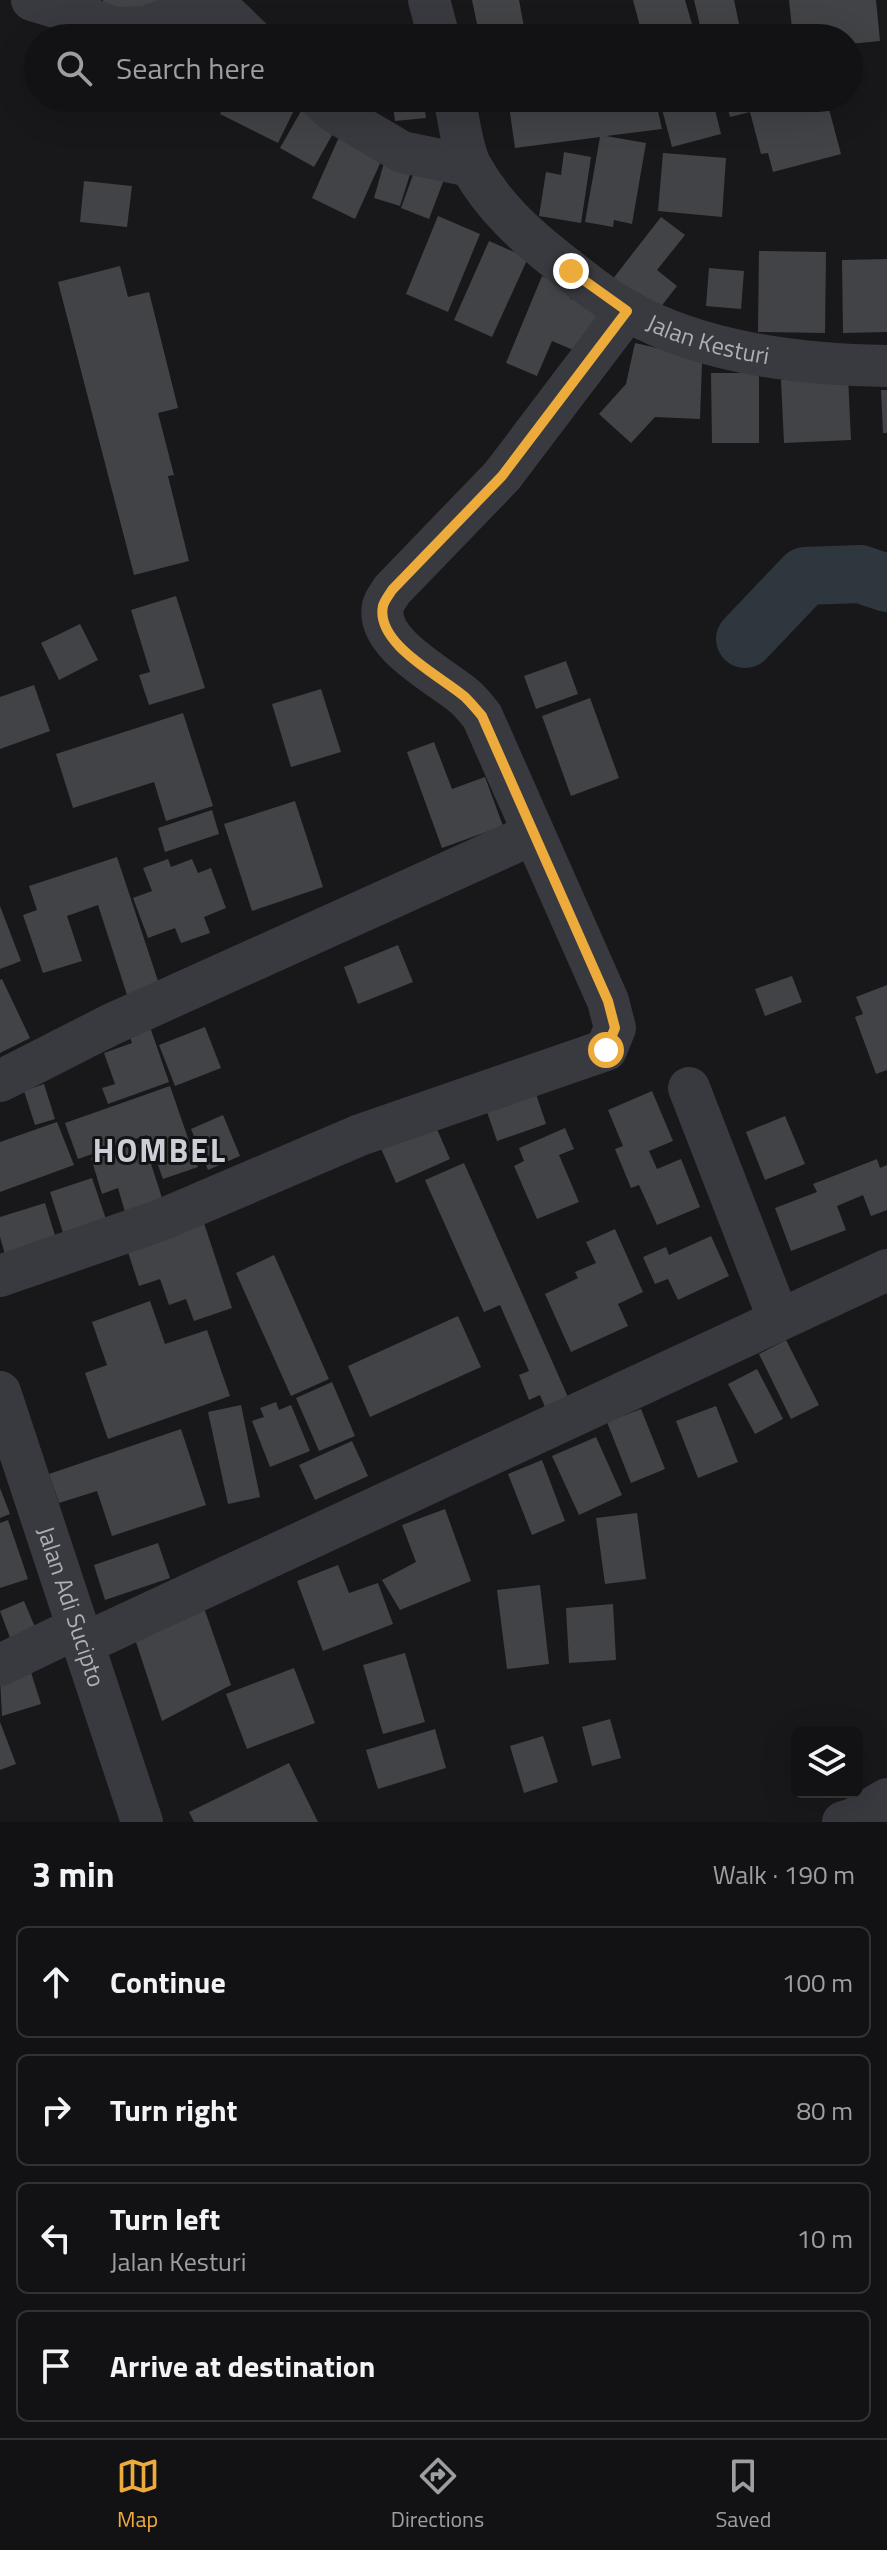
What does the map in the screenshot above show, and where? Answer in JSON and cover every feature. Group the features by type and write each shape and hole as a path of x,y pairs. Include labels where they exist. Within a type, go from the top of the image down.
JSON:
{"street":[{"path":"32,0 103,24"},
{"path":"429,0 435,24"},
{"path":"154,24 205,4 225,13 236,24"},
{"path":"334,112 402,152 470,166"},
{"name":"Jalan Kesturi","path":"457,112 470,166 497,205 530,239 627,311 669,330 742,352 832,366 887,366"},
{"path":"0,1276 161,1220 360,1135 606,1050 615,1021 482,716 467,698 398,646 387,633 383,605 392,590 502,476 627,311"},
{"path":"0,1081 110,1025 533,834"},
{"path":"689,1088 779,1320"},
{"path":"0,1665 80,1636 887,1270"},
{"name":"Jalan Adi Sucipto","path":"1,1395 142,1822"},
{"path":"843,1822 886,1802"}],"building":[{"path":"103,0 174,0 99,16"},
{"path":"472,0 519,0 523,24 477,24"},
{"path":"633,0 685,0 692,24 639,24"},
{"path":"694,0 734,0 739,24 700,24"},
{"path":"789,0 876,0 880,41 863,43 863,24 792,24"},
{"path":"221,112 293,112 278,143"},
{"path":"300,112 319,112 339,123 314,167 280,148"},
{"path":"394,112 425,112 426,118 395,121"},
{"path":"510,112 658,112 662,129 606,136 646,143 632,224 614,220 613,227 585,222 600,137 515,148"},
{"path":"663,112 716,112 721,134 672,147"},
{"path":"729,112 750,112 730,117"},
{"path":"750,112 830,112 841,154 773,172 768,153 761,154"},
{"path":"343,128 387,148 355,219 312,198"},
{"path":"564,152 591,157 581,223 539,216 546,172 561,175"},
{"path":"663,153 726,158 722,217 658,211"},
{"path":"386,156 413,165 400,206 374,198"},
{"path":"417,164 446,174 429,219 401,208"},
{"path":"84,181 132,186 127,227 80,222"},
{"path":"438,216 480,234 448,312 406,294"},
{"path":"661,217 685,235 657,270 677,286 656,313 612,280"},
{"path":"489,241 528,258 492,337 454,320"},
{"path":"759,251 826,252 825,333 758,332"},
{"path":"887,259 887,332 843,333 842,260"},
{"path":"120,266 128,297 149,292 178,408 158,413 174,475 168,476 189,561 134,575 58,282"},
{"path":"709,268 744,271 741,309 706,306"},
{"path":"542,276 573,290 570,298 603,313 585,355 552,341 537,376 506,363"},
{"path":"635,343 679,353 702,363 700,419 655,417 631,443 599,414 626,384"},
{"path":"711,373 759,373 759,443 712,443"},
{"path":"848,377 851,440 784,443 781,380"},
{"path":"881,390 887,390 887,433 883,433"},
{"path":"176,596 205,688 149,705 139,675 150,672 131,610"},
{"path":"80,624 98,660 59,680 41,643"},
{"path":"566,661 578,694 536,709 524,676"},
{"path":"34,685 50,731 0,749 0,697"},
{"path":"321,689 341,752 291,767 272,704"},
{"path":"590,698 619,778 571,796 542,716"},
{"path":"183,713 213,806 166,821 154,782 73,808 56,754"},
{"path":"434,742 452,789 485,777 503,826 442,848 407,752"},
{"path":"295,801 323,887 252,911 224,824"},
{"path":"212,810 219,834 165,852 158,828"},
{"path":"117,857 160,987 128,998 98,905 67,916 82,961 43,973 23,915 37,910 29,886"},
{"path":"168,859 171,867 192,859 198,873 211,868 226,908 204,917 210,933 181,943 175,928 148,938 133,898 152,891 143,868"},
{"path":"0,906 21,961 0,969"},
{"path":"398,945 413,982 358,1004 344,967"},
{"path":"792,976 802,1002 765,1016 755,989"},
{"path":"0,980 30,1038 0,1053"},
{"path":"887,985 887,1070 876,1074 855,1017 863,1014 856,997"},
{"path":"149,1024 169,1082 108,1104 102,1088 115,1084 104,1053 132,1043 128,1032"},
{"path":"205,1027 221,1068 175,1086 159,1045"},
{"path":"532,1082 546,1124 497,1141 483,1100"},
{"path":"44,1084 55,1119 35,1125 24,1091"},
{"path":"170,1086 198,1167 163,1179 147,1135 78,1159 65,1123"},
{"path":"652,1091 673,1141 649,1151 657,1169 681,1159 700,1207 657,1225 639,1185 631,1188 615,1149 623,1146 608,1110"},
{"path":"223,1115 240,1156 208,1170 191,1129"},
{"path":"785,1116 805,1164 765,1180 746,1132"},
{"path":"433,1120 450,1159 396,1183 379,1144"},
{"path":"57,1122 74,1165 0,1192 0,1142"},
{"path":"565,1128 574,1149 559,1155 579,1202 537,1219 514,1166 524,1161 519,1148"},
{"path":"144,1142 163,1201 125,1212 118,1188 102,1194 91,1158"},
{"path":"877,1159 880,1168 887,1165 887,1210 871,1216 863,1195 837,1206 846,1230 791,1251 775,1208 817,1192 813,1184"},
{"path":"464,1163 568,1397 545,1407 540,1395 529,1400 519,1375 529,1371 500,1305 484,1312 425,1180"},
{"path":"92,1178 110,1231 67,1245 50,1192"},
{"path":"45,1203 58,1245 7,1261 0,1237 0,1217"},
{"path":"202,1217 232,1308 194,1321 186,1299 169,1305 160,1279 139,1286 125,1243"},
{"path":"615,1229 643,1292 618,1304 628,1326 571,1352 545,1294 578,1278 575,1272 596,1263 586,1242"},
{"path":"711,1236 729,1276 678,1300 668,1279 655,1284 643,1257 666,1247 669,1255"},
{"path":"274,1255 329,1379 291,1396 236,1273"},
{"path":"150,1301 165,1344 207,1330 230,1396 108,1439 85,1373 107,1365 92,1322"},
{"path":"458,1316 481,1367 370,1417 348,1366"},
{"path":"786,1340 819,1405 791,1419 759,1354"},
{"path":"757,1369 783,1419 755,1434 728,1384"},
{"path":"332,1382 355,1436 319,1451 296,1398"},
{"path":"276,1402 279,1410 291,1405 310,1451 270,1467 252,1421 264,1417 260,1408"},
{"path":"241,1405 260,1497 228,1504 208,1412"},
{"path":"716,1406 738,1462 698,1478 676,1421"},
{"path":"641,1409 665,1469 631,1483 607,1422"},
{"path":"181,1429 206,1505 112,1536 97,1491 59,1503 49,1474"},
{"path":"596,1437 622,1495 579,1515 552,1456"},
{"path":"352,1441 368,1476 315,1500 299,1465"},
{"path":"542,1460 565,1521 532,1535 508,1474"},
{"path":"0,1488 10,1514 0,1518"},
{"path":"445,1509 471,1581 400,1610 382,1580 416,1562 402,1525"},
{"path":"637,1513 646,1579 605,1584 596,1518"},
{"path":"8,1520 28,1579 0,1588 0,1523"},
{"path":"158,1543 170,1578 105,1600 94,1565"},
{"path":"338,1565 349,1593 378,1583 393,1624 323,1651 297,1581"},
{"path":"540,1585 549,1664 507,1669 497,1590"},
{"path":"24,1601 37,1632 12,1643 0,1611"},
{"path":"613,1604 616,1660 569,1663 566,1608"},
{"path":"203,1605 231,1685 162,1721 135,1639"},
{"path":"405,1653 425,1722 383,1734 363,1665"},
{"path":"294,1668 315,1723 247,1749 226,1694"},
{"path":"30,1669 41,1704 2,1716 0,1678"},
{"path":"610,1719 621,1758 592,1766 582,1727"},
{"path":"0,1722 16,1764 0,1770"},
{"path":"435,1729 446,1768 378,1789 366,1750"},
{"path":"543,1736 558,1782 524,1793 510,1746"},
{"path":"289,1763 318,1822 194,1822 189,1812"}],"waterway":[{"path":"745,639 805,576 860,574 887,583"}],"district":[{"name":"HOMBEL","path":"160,1151"}],"route":[{"path":"571,271 627,311 502,476 392,590 383,605 383,620 387,633 398,646 467,698 482,716 608,1001 615,1028 606,1050"}]}
